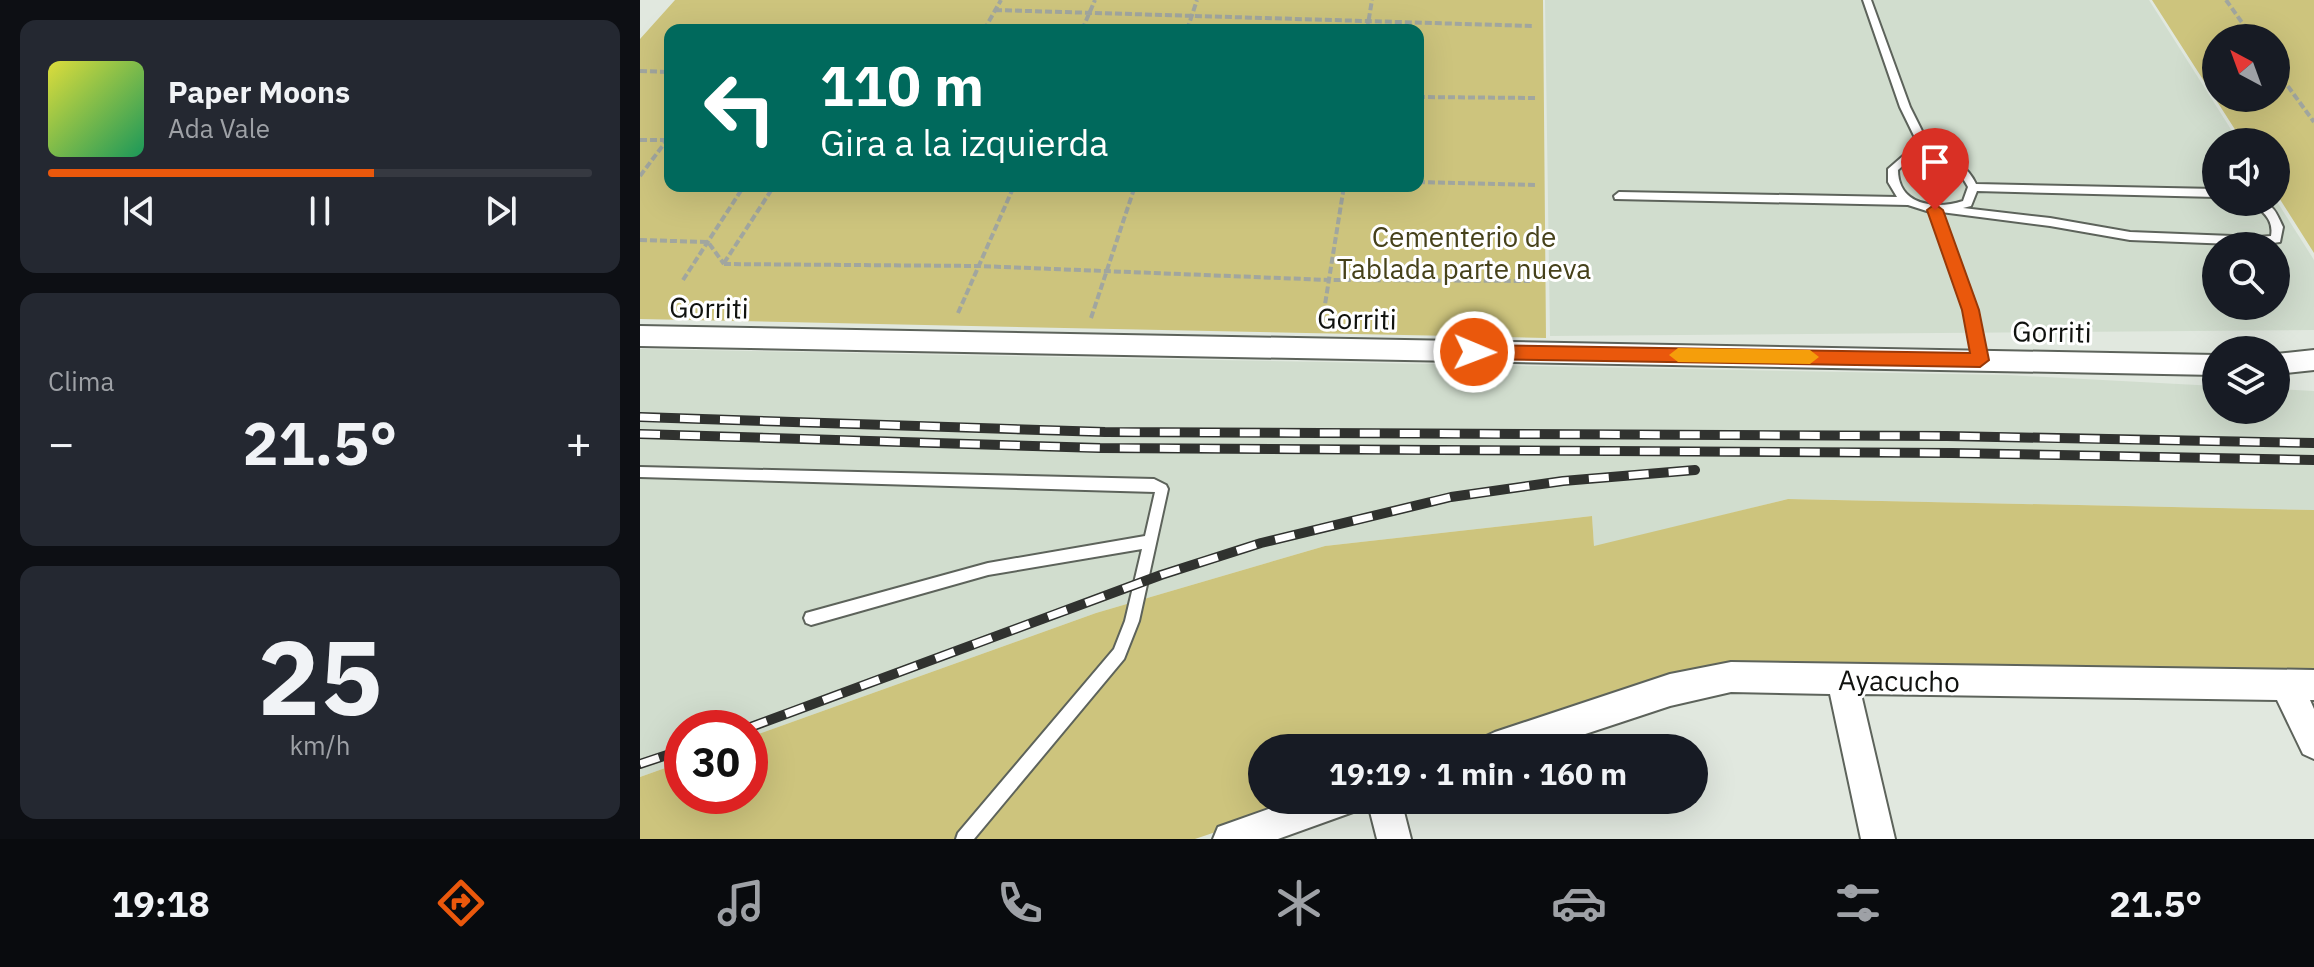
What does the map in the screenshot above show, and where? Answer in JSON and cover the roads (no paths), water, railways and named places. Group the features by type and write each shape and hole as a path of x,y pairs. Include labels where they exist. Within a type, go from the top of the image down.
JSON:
{"street":[{"name":"Gorriti","path":"640,336 2202,365"},
{"path":"2290,363 2314,360"},
{"name":"Ayacucho","path":"1537,734 1670,690 1731,677 2300,685"},
{"path":"1842,680 1878,839"},
{"path":"2300,685 2314,743"},
{"path":"1230,839 1301,814"},
{"path":"1388,814 1394,839"}],"lane":[{"path":"1867,0 1905,107 1929,156"},
{"path":"1910,201 1894,185 1893,169 1906,158 1929,156 1953,164 1970,179 1973,187 1967,203 1941,210"},
{"path":"1973,187 2202,193"},
{"path":"1619,196 1910,201 1941,210 2050,222 2130,236 2258,241 2276,239 2278,227 2272,216"},
{"path":"1941,210 1971,310 1980,360"},
{"path":"640,472 1154,485 1162,489 1132,621 1119,654 964,839"},
{"path":"811,618 988,569 1151,541"}],"railway":[{"path":"640,417 1105,432 1947,436 2314,443"},
{"path":"640,434 1100,448 1952,453 2314,460"},
{"path":"768,721 1161,575 1261,543 1451,497 1563,481 1695,470"},
{"path":"640,764 664,756"}],"park label":[{"name":"Cementerio de Tablada parte nueva","path":"1464,253"}]}
